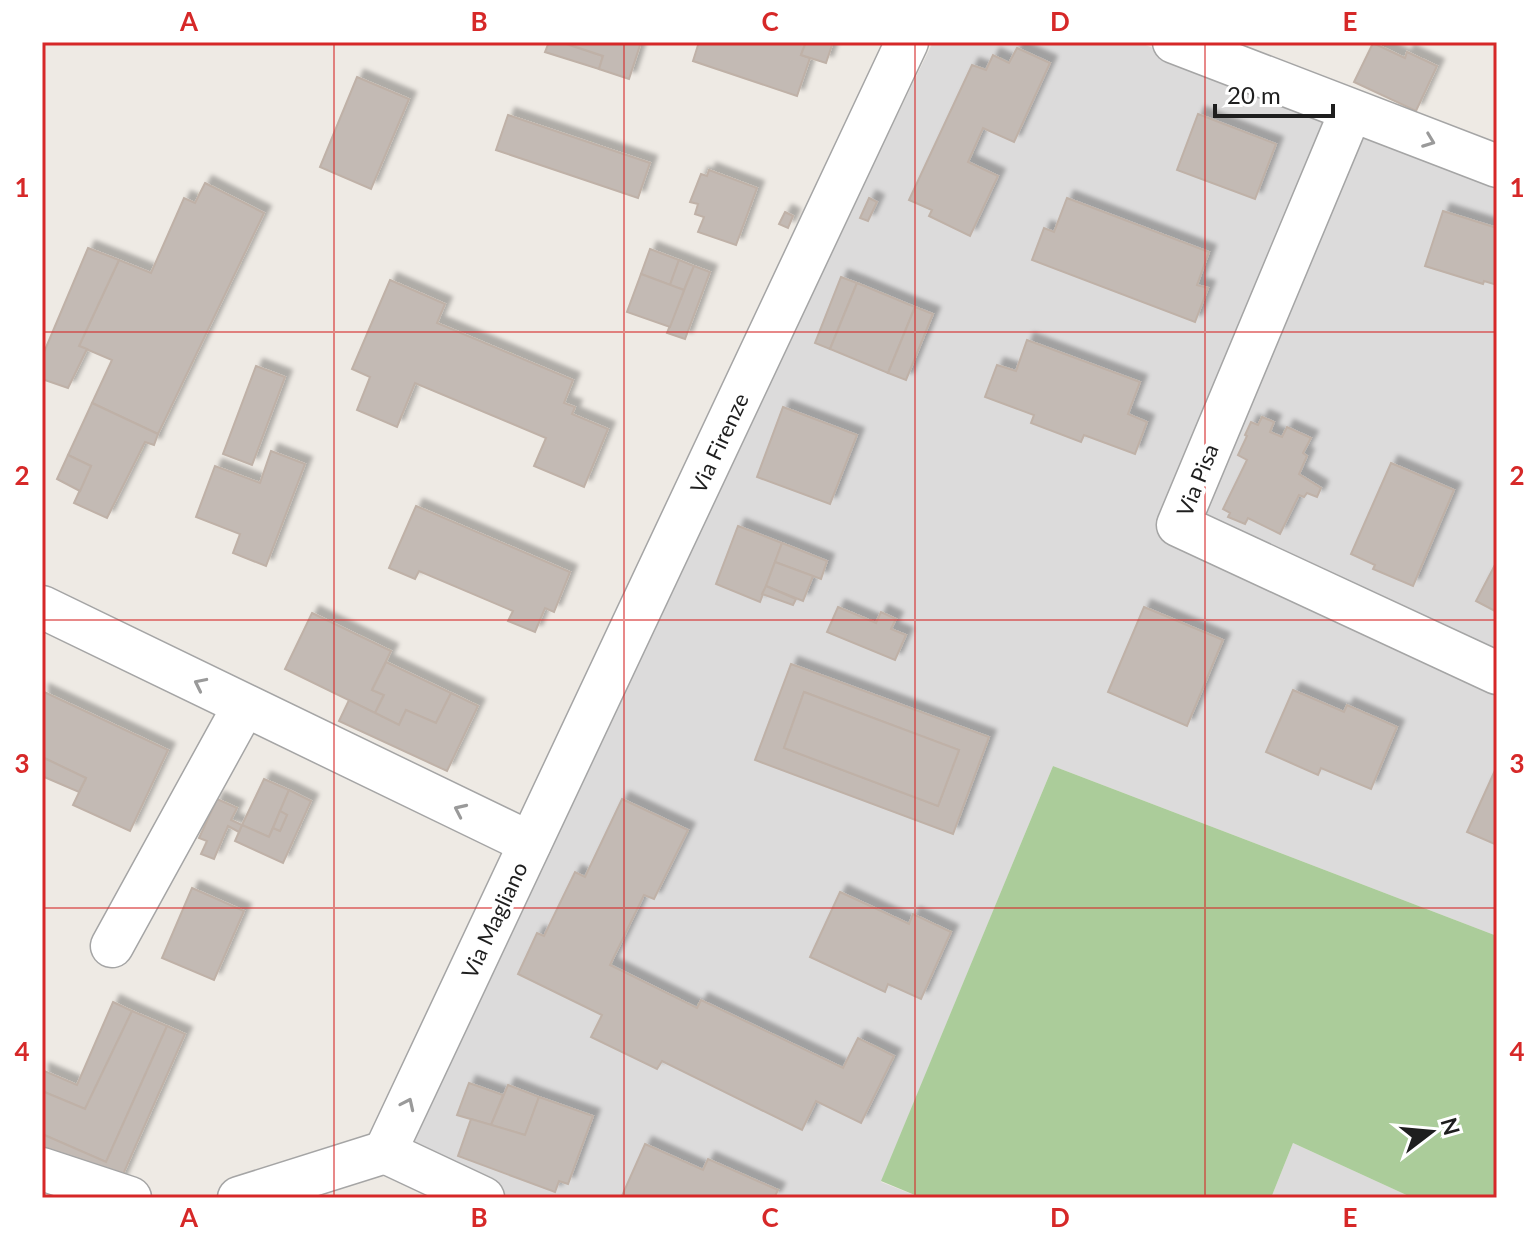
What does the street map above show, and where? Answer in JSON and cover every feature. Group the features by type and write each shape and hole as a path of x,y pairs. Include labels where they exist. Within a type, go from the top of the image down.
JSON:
{"street":[{"name":"Via Firenze","path":"530,843 907,42"},
{"path":"1174,42 1497,166"},
{"name":"Via Pisa","path":"1351,111 1178,525 1497,673"},
{"name":"Via Magliano","path":"42,607 530,843 385,1152"},
{"path":"112,946 244,706"},
{"path":"239,1198 385,1152 483,1198"},
{"path":"42,1169 130,1198"}],"shaded area":[{"path":"933,42 1138,42 1497,186 1497,936 1053,766 881,1182 922,1198 488,1198 385,1152"},
{"path":"1293,1143 1413,1198 1271,1198"}],"green space":[{"path":"1053,766 1497,936 1497,1198 1413,1198 1293,1143 1271,1198 922,1198 881,1181"}],"building":[{"path":"549,42 561,42 603,56 599,69 545,52"},
{"path":"561,42 641,42 629,79 599,69 603,56"},
{"path":"699,42 806,42 801,55 810,58 797,96 693,61"},
{"path":"806,42 833,42 826,63 801,55"},
{"path":"1373,43 1405,58 1407,52 1437,66 1416,111 1354,82"},
{"path":"1017,48 1050,63 1014,142 983,128 968,162 998,176 970,236 929,216 932,210 909,200 972,65 986,70 993,55 1009,63"},
{"path":"357,77 409,99 371,189 320,167"},
{"path":"1198,114 1276,144 1255,199 1177,170"},
{"path":"508,115 650,163 638,198 496,150"},
{"path":"709,170 757,188 736,245 698,232 704,217 695,214 698,204 690,202 701,174 707,176"},
{"path":"205,183 264,213 158,434 92,403 112,360 79,346 119,260 151,273 184,198 195,203"},
{"path":"869,198 877,202 868,221 860,218"},
{"path":"1067,198 1209,252 1197,285 1208,288 1195,322 1032,260 1044,228 1054,232"},
{"path":"1443,211 1497,228 1497,285 1484,281 1483,284 1425,266"},
{"path":"785,212 793,216 788,228 779,224"},
{"path":"88,248 119,260 79,346 87,349 68,388 42,379 42,357"},
{"path":"650,249 679,260 670,285 641,274"},
{"path":"679,260 694,266 684,290 670,285"},
{"path":"694,266 710,272 685,339 667,333"},
{"path":"641,274 684,290 670,327 627,312"},
{"path":"841,277 857,283 830,349 815,343"},
{"path":"390,280 445,304 437,323 573,380 564,403 575,407 572,414 608,429 584,487 534,466 546,438 415,383 397,427 357,410 370,377 352,369"},
{"path":"857,283 915,307 888,373 830,349"},
{"path":"915,307 933,314 906,380 888,373"},
{"path":"1027,340 1140,382 1128,414 1147,422 1135,454 1084,435 1081,442 1031,423 1034,415 985,397 997,365 1016,371"},
{"path":"256,366 285,377 252,465 223,454"},
{"path":"92,403 158,434 154,445 145,442 107,518 74,503 91,466 68,455"},
{"path":"783,407 857,435 830,504 757,477"},
{"path":"1262,417 1274,422 1270,432 1282,437 1287,427 1311,438 1303,453 1307,456 1299,474 1321,488 1317,497 1307,493 1304,497 1299,495 1280,534 1248,518 1245,524 1228,517 1230,513 1223,509 1247,460 1238,455 1245,435 1251,422 1258,425"},
{"path":"271,451 305,464 266,566 233,553 240,534 196,517 215,466 260,483"},
{"path":"68,455 91,466 80,491 57,479"},
{"path":"1391,463 1454,490 1413,586 1373,569 1375,565 1351,554"},
{"path":"416,506 570,572 554,612 545,608 535,632 508,621 513,611 419,571 415,579 389,568"},
{"path":"738,526 782,543 760,602 716,584"},
{"path":"782,543 827,561 821,579 775,562"},
{"path":"1497,561 1497,612 1476,601"},
{"path":"775,562 813,576 803,601 766,586"},
{"path":"766,586 796,599 793,605 762,594"},
{"path":"838,607 876,623 881,612 896,619 891,629 906,635 895,660 827,632"},
{"path":"1144,607 1223,640 1187,726 1108,692"},
{"path":"312,613 391,651 372,690 384,695 375,713 285,669"},
{"path":"386,662 451,693 436,723 406,710 399,725 375,713 384,695 372,690"},
{"path":"791,664 989,737 953,834 755,760","holes":["804,692 959,750 938,806 784,748"]},
{"path":"1293,690 1344,712 1347,705 1397,727 1371,789 1321,768 1318,775 1266,752"},
{"path":"42,691 168,750 130,831 73,805 86,778 42,757"},
{"path":"804,692 959,750 938,806 784,748"},
{"path":"451,693 478,706 447,771 339,721 349,700 399,725 406,710 436,723"},
{"path":"42,757 86,778 79,792 42,776"},
{"path":"1497,766 1497,845 1467,832"},
{"path":"264,779 289,790 269,837 242,825"},
{"path":"289,790 311,801 283,863 235,841 242,825 269,837 273,828 280,831 287,815 280,811"},
{"path":"217,799 237,808 231,820 242,825 239,832 228,826 214,859 201,854 207,841 199,838"},
{"path":"622,799 688,830 654,899 644,895 610,965 697,1008 701,1000 843,1068 858,1038 894,1056 861,1123 816,1101 802,1130 662,1061 657,1069 591,1037 602,1015 518,974 537,933 544,936 575,872 585,877"},
{"path":"280,811 287,815 280,831 273,828"},
{"path":"192,888 244,911 214,980 162,958"},
{"path":"840,892 909,924 913,914 951,932 921,999 888,984 885,992 810,957"},
{"path":"113,1002 132,1011 85,1109 42,1091 42,1070 77,1085"},
{"path":"132,1011 167,1026 106,1162 42,1134 42,1091 85,1109"},
{"path":"167,1026 185,1034 117,1188 42,1155 42,1134 106,1162"},
{"path":"469,1083 503,1095 491,1125 457,1115"},
{"path":"508,1085 539,1097 525,1135 491,1125"},
{"path":"539,1097 593,1116 568,1184 559,1181 555,1192 458,1156 471,1119 525,1135"},
{"path":"645,1144 703,1170 708,1159 778,1190 774,1198 621,1198"}]}
